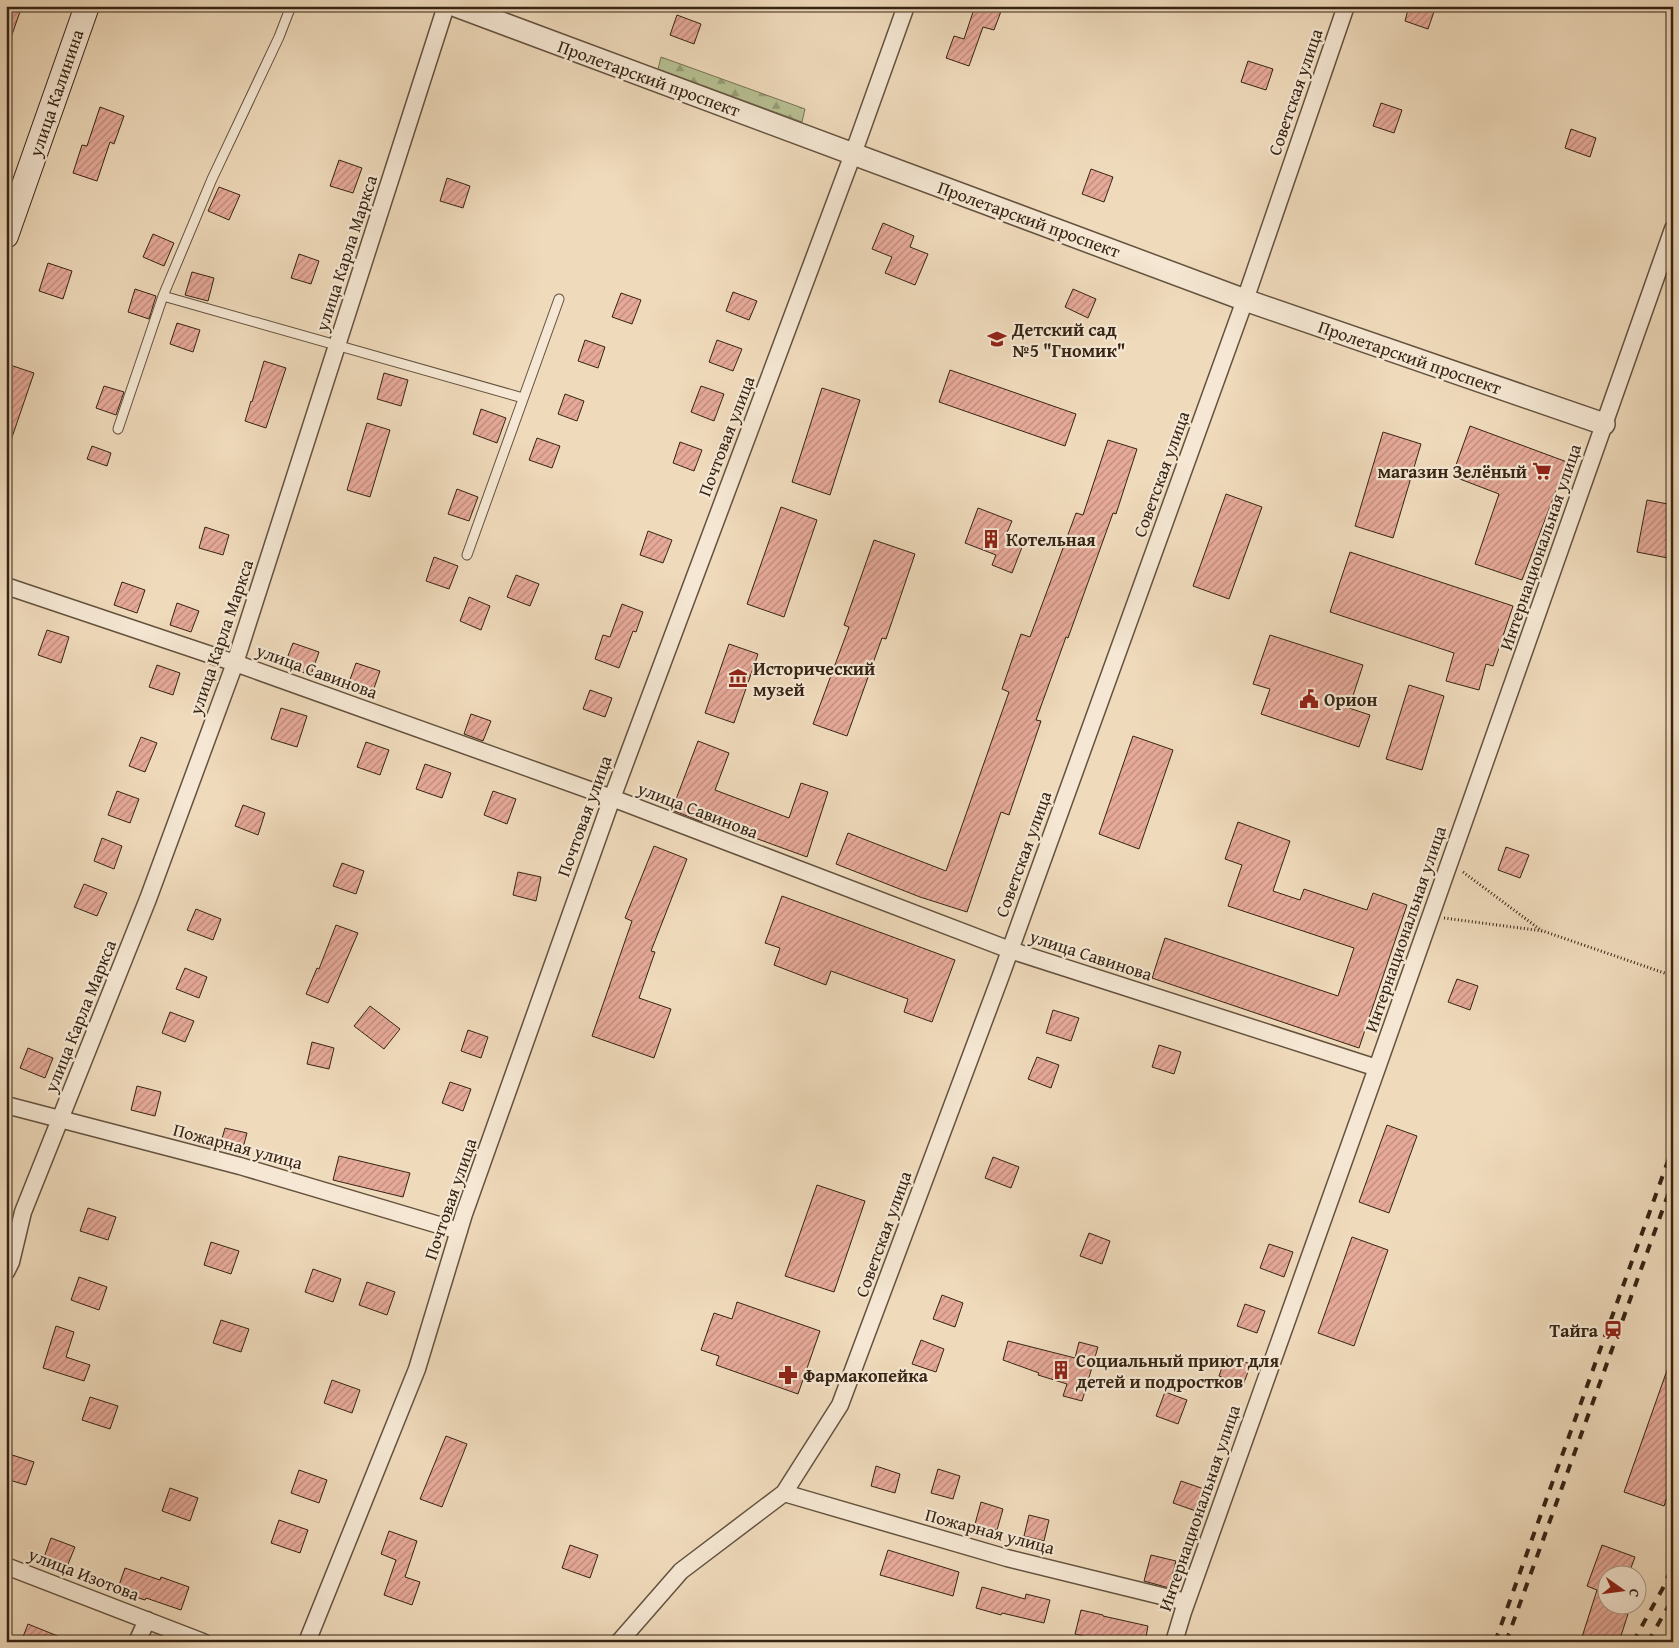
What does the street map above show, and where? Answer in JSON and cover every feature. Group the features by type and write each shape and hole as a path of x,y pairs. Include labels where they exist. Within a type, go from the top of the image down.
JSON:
{"main road":[{"name":"улица Калинина","path":"6,236 87,6"}],"street":[{"name":"улица Карла Маркса","path":"6,1272 11,1262 23,1212 148,899 235,663 446,6"},
{"name":"Пролетарский проспект","path":"456,6 1246,300 1604,424"},
{"name":"Почтовая улица","path":"307,1642 417,1369 459,1231 612,798 853,154 906,6"},
{"name":"Советская улица","path":"619,1642 681,1571 784,1493 840,1405 1010,950 1246,300 1346,6"},
{"name":"Интернациональная улица","path":"1174,1642 1186,1602 1450,863 1673,229"},
{"name":"улица Савинова","path":"6,586 235,663 612,798 1010,950 1377,1068"},
{"name":"Пожарная улица","path":"6,1105 240,1166 459,1231"},
{"name":"Пожарная улица","path":"784,1493 1007,1558 1186,1602"},
{"name":"улица Изотова","path":"6,1566 203,1642"},
{"name":"улица Изотова","path":"137,1642 147,1620"}],"lane":[{"path":"118,429 163,296 212,179 279,37 291,6"},
{"path":"163,296 522,398"},
{"path":"467,555 558,299"}],"path":[{"path":"1450,863 1543,931"},
{"path":"1430,917 1543,931 1673,976"}],"green space":[{"path":"661,57 805,109 802,122 658,69"}],"building":[{"path":"6,6 22,6 8,46 6,46"},
{"path":"975,6 1003,6 994,30 983,27 969,66 946,58 954,36 964,39"},
{"path":"1409,6 1436,6 1428,29 1405,21"},
{"path":"677,15 701,24 694,44 670,35"},
{"path":"1248,61 1273,69 1266,90 1241,82"},
{"path":"1381,103 1402,110 1394,133 1373,126"},
{"path":"100,107 124,116 114,144 110,142 97,181 73,173 82,145 87,146"},
{"path":"1571,129 1596,138 1590,157 1565,148"},
{"path":"339,160 362,168 353,193 330,186"},
{"path":"1091,169 1113,177 1104,202 1082,194"},
{"path":"447,178 470,186 463,208 440,201"},
{"path":"219,187 240,195 229,220 208,211"},
{"path":"883,223 914,236 910,247 928,254 915,285 885,273 892,257 872,249"},
{"path":"153,234 174,243 164,266 143,257"},
{"path":"299,254 319,261 311,284 291,278"},
{"path":"48,263 72,271 63,299 39,291"},
{"path":"192,272 214,278 208,301 185,295"},
{"path":"135,289 156,296 149,319 128,312"},
{"path":"1073,289 1096,299 1088,318 1065,307"},
{"path":"733,292 757,301 749,320 726,311"},
{"path":"621,293 641,300 632,324 612,317"},
{"path":"177,323 200,330 193,352 170,344"},
{"path":"585,340 605,347 598,368 578,361"},
{"path":"717,340 742,349 733,371 709,362"},
{"path":"264,361 286,368 266,428 245,421"},
{"path":"10,365 34,373 9,446 6,445 6,376"},
{"path":"950,370 1076,414 1065,446 939,402"},
{"path":"384,373 408,380 401,406 377,399"},
{"path":"104,386 124,392 116,415 96,408"},
{"path":"701,386 724,394 714,421 691,412"},
{"path":"822,388 860,400 830,495 792,482"},
{"path":"565,394 584,401 577,421 558,414"},
{"path":"481,409 506,418 497,443 473,434"},
{"path":"367,423 390,430 370,497 347,490"},
{"path":"1470,426 1567,462 1522,580 1475,564 1499,494 1452,476"},
{"path":"1383,432 1421,444 1393,538 1355,526"},
{"path":"537,438 560,446 552,468 529,460"},
{"path":"1108,440 1137,449 1116,514 1113,513 1036,720 1041,721 1009,815 1001,812 967,912 920,897 836,864 848,833 946,871 1009,692 1002,689 1021,634 1030,637 1076,513 1083,515"},
{"path":"680,442 702,450 694,471 673,463"},
{"path":"92,446 111,453 107,466 87,459"},
{"path":"457,489 478,497 469,521 448,514"},
{"path":"1226,494 1262,507 1229,599 1193,586"},
{"path":"1647,500 1673,505 1673,559 1637,552"},
{"path":"781,507 817,520 784,617 747,604"},
{"name":"Котельная","path":"978,508 1012,521 1006,535 1024,542 1012,573 992,565 996,555 965,543"},
{"path":"205,527 229,535 223,555 199,548"},
{"path":"648,531 672,540 663,563 640,555"},
{"path":"874,540 915,554 886,639 882,638 847,736 813,724 849,627 844,625"},
{"path":"1350,552 1513,606 1493,666 1486,664 1479,690 1446,681 1454,653 1330,612"},
{"path":"434,557 458,566 449,589 426,581"},
{"path":"516,575 539,584 530,606 507,597"},
{"path":"122,582 145,590 137,613 114,605"},
{"path":"469,597 490,606 481,630 460,621"},
{"path":"177,603 199,611 191,632 170,625"},
{"path":"622,604 643,612 636,632 633,631 619,668 595,659 603,635 610,637"},
{"path":"47,630 69,637 61,663 38,655"},
{"name":"Орион","path":"1270,635 1363,665 1349,708 1370,715 1359,747 1261,714 1270,689 1253,684"},
{"path":"293,643 319,652 311,675 284,666"},
{"path":"729,644 758,654 734,723 705,713"},
{"path":"356,663 380,671 372,694 348,685"},
{"path":"157,665 180,673 173,695 149,687"},
{"path":"1409,685 1444,696 1422,770 1386,759"},
{"path":"590,690 612,698 605,717 583,709"},
{"path":"281,708 307,716 297,747 271,739"},
{"path":"471,714 491,721 483,741 464,734"},
{"path":"1133,736 1173,750 1139,849 1099,834"},
{"path":"141,737 157,743 145,772 129,766"},
{"path":"698,741 729,753 715,790 789,818 801,783 828,792 807,857 703,819 702,822 672,810"},
{"path":"366,742 389,750 380,775 357,767"},
{"path":"425,764 451,773 442,798 416,789"},
{"path":"117,791 139,799 130,823 108,815"},
{"path":"493,791 516,799 507,824 484,815"},
{"path":"243,805 265,813 258,835 235,826"},
{"path":"1238,822 1290,841 1273,891 1300,900 1304,889 1367,910 1373,893 1407,905 1359,1048 1152,978 1165,938 1338,996 1354,948 1228,906 1242,865 1225,859"},
{"path":"102,838 122,846 114,869 94,861"},
{"path":"654,846 687,859 651,951 655,952 639,998 671,1009 654,1058 592,1036 632,921 625,918"},
{"path":"1506,847 1529,855 1520,878 1498,870"},
{"path":"342,863 364,871 356,894 333,886"},
{"path":"518,872 541,877 536,901 513,895"},
{"path":"84,884 107,893 97,916 74,907"},
{"path":"782,896 955,960 932,1022 904,1012 908,999 831,971 826,985 774,965 780,948 765,943"},
{"path":"196,909 221,919 213,940 187,930"},
{"path":"336,925 358,933 328,1003 306,994 317,968 319,969"},
{"path":"185,968 207,977 199,998 176,989"},
{"path":"1457,979 1478,986 1470,1010 1448,1002"},
{"path":"370,1006 400,1029 384,1049 354,1026"},
{"path":"1053,1010 1079,1018 1071,1041 1046,1033"},
{"path":"170,1012 194,1021 185,1042 162,1033"},
{"path":"468,1030 488,1037 481,1058 461,1051"},
{"path":"312,1042 334,1048 329,1069 307,1064"},
{"path":"1159,1045 1181,1052 1174,1074 1152,1067"},
{"path":"28,1048 53,1058 45,1078 20,1068"},
{"path":"1037,1057 1059,1065 1051,1088 1028,1079"},
{"path":"450,1082 471,1089 463,1111 442,1103"},
{"path":"137,1086 161,1092 155,1116 131,1110"},
{"path":"1387,1125 1417,1136 1389,1213 1359,1202"},
{"path":"225,1128 247,1133 241,1155 219,1149"},
{"path":"339,1156 410,1173 403,1197 333,1180"},
{"path":"993,1157 1019,1167 1011,1188 985,1178"},
{"path":"817,1185 865,1201 834,1292 785,1276"},
{"path":"88,1208 116,1217 108,1240 80,1231"},
{"path":"1089,1233 1110,1241 1102,1264 1080,1256"},
{"path":"1352,1237 1388,1250 1354,1346 1318,1333"},
{"path":"211,1242 239,1251 231,1274 204,1265"},
{"path":"1269,1244 1293,1252 1284,1277 1260,1268"},
{"path":"313,1269 341,1279 333,1302 305,1292"},
{"path":"79,1277 107,1287 99,1310 71,1300"},
{"path":"367,1282 395,1292 387,1315 359,1305"},
{"path":"942,1295 963,1303 955,1327 933,1319"},
{"path":"737,1302 820,1331 798,1394 716,1365 719,1356 701,1350 714,1313 732,1319"},
{"path":"1245,1304 1265,1311 1257,1333 1237,1326"},
{"path":"221,1320 249,1329 241,1352 213,1343"},
{"path":"56,1326 74,1332 66,1357 90,1365 84,1381 43,1368"},
{"path":"921,1340 944,1349 936,1372 912,1364"},
{"name":"Социальный приют для детей и подростков","path":"1008,1341 1075,1358 1079,1342 1098,1347 1082,1401 1063,1396 1067,1384 1038,1375 1039,1373 1003,1360"},
{"path":"1226,1356 1251,1364 1243,1385 1219,1376"},
{"path":"1671,1359 1673,1359 1673,1480 1664,1506 1624,1492"},
{"path":"332,1380 360,1390 352,1413 324,1403"},
{"path":"1165,1392 1187,1400 1178,1424 1156,1416"},
{"path":"90,1397 118,1406 110,1429 82,1420"},
{"path":"446,1436 467,1444 442,1507 420,1499"},
{"path":"6,1453 34,1462 26,1485 6,1479"},
{"path":"876,1466 900,1474 895,1493 871,1486"},
{"path":"938,1469 960,1476 953,1499 931,1493"},
{"path":"299,1470 327,1480 319,1503 291,1493"},
{"path":"1181,1481 1204,1489 1196,1511 1173,1503"},
{"path":"170,1488 198,1498 190,1521 162,1511"},
{"path":"981,1502 1003,1509 997,1530 975,1524"},
{"path":"1029,1515 1049,1520 1044,1541 1024,1536"},
{"path":"279,1520 308,1530 300,1553 271,1543"},
{"path":"389,1531 417,1541 405,1577 420,1582 412,1605 384,1595 396,1560 381,1554"},
{"path":"51,1538 75,1547 66,1569 43,1560"},
{"path":"570,1545 598,1555 590,1578 562,1568"},
{"path":"1602,1545 1635,1557 1632,1566 1596,1566 1596,1590 1587,1586"},
{"path":"888,1550 959,1572 953,1596 880,1575"},
{"path":"1151,1555 1176,1561 1169,1588 1144,1581"},
{"path":"125,1568 160,1580 161,1577 189,1587 181,1610 146,1598 145,1600 117,1591"},
{"path":"982,1587 1025,1599 1026,1594 1050,1600 1044,1623 976,1608"},
{"path":"1596,1593 1596,1616 1627,1616 1619,1642 1599,1642 1582,1637"},
{"path":"1081,1610 1148,1626 1145,1642 1107,1642 1075,1634"},
{"path":"28,1624 70,1641 70,1642 21,1642"}],"railway":[{"path":"1495,1642 1673,1147"},
{"path":"1506,1642 1673,1181"},
{"path":"1633,1642 1663,1588 1673,1565"},
{"path":"1648,1642 1673,1598"}],"place":[{"name":"Детский сад №5 \"Гномик\"","path":"997,339"},
{"name":"магазин Зелёный","path":"1542,471"},
{"name":"Котельная","path":"991,539"},
{"name":"Исторический музей","path":"738,678"},
{"name":"Орион","path":"1309,699"},
{"name":"Тайга","path":"1613,1330"},
{"name":"Социальный приют для детей и подростков","path":"1061,1370"},
{"name":"Фармакопейка","path":"788,1375"}]}
